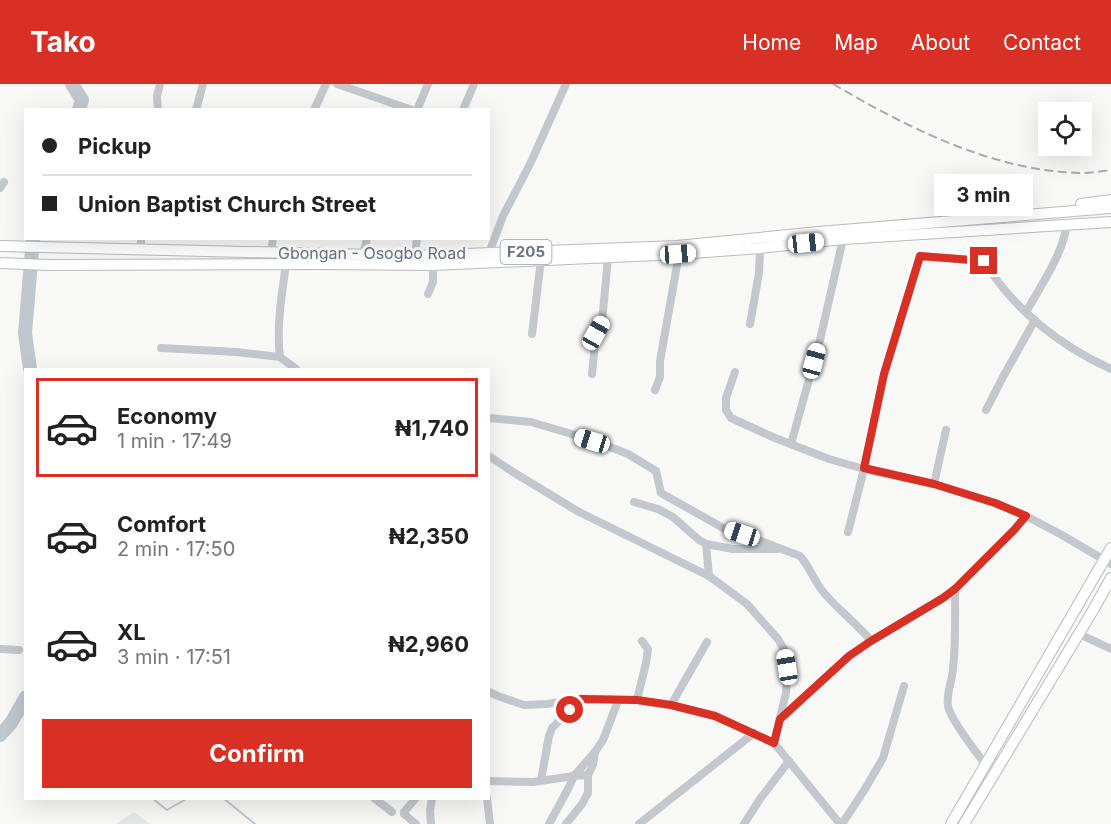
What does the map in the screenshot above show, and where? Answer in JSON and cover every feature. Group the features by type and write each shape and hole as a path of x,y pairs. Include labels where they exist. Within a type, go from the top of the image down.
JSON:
{"main road":[{"path":"961,227 1007,212 1111,200"},
{"name":"F205","path":"961,227 1111,208"},
{"path":"961,227 986,235 1111,224"},
{"name":"F205","path":"961,227 1111,224"},
{"name":"Gbongan - Osogbo Road","path":"1,263 93,265 392,261 415,256 677,246 831,231 961,227"},
{"name":"Gbongan - Osogbo Road","path":"2,246 91,249 141,244 271,253 363,255 392,261 433,265 678,254 760,248 961,227"},
{"path":"951,824 1108,562 1111,548"},
{"path":"964,824 1111,578"}],"street":[{"path":"158,108 157,96 160,84"},
{"path":"197,108 203,84"},
{"path":"315,108 326,84"},
{"path":"337,84 406,108"},
{"path":"418,108 428,84"},
{"path":"464,108 474,84"},
{"path":"489,253 503,216 531,162 566,84"},
{"path":"1026,312 1056,258 1066,229"},
{"path":"791,444 820,340 843,239"},
{"path":"271,253 273,240"},
{"path":"363,255 367,240"},
{"path":"415,256 417,240"},
{"path":"750,324 759,273 760,248"},
{"path":"655,390 660,377 660,361 678,254"},
{"path":"848,532 884,374 920,256 984,261 1004,291 1035,320 1069,346 1111,369"},
{"path":"592,374 596,333 602,322 608,258"},
{"path":"532,334 541,260"},
{"path":"280,357 279,329 286,264"},
{"path":"428,294 433,282 433,265"},
{"path":"986,410 1035,320"},
{"path":"161,348 280,357 295,368"},
{"path":"735,372 726,398 726,410 731,418 829,459 934,484 995,503 1026,516 1108,562"},
{"path":"490,418 531,422 628,454 656,471 661,493 725,529 794,553 804,561 820,588 871,641"},
{"path":"934,484 946,430"},
{"path":"490,457 579,512 710,576 747,604 785,651 786,693 774,743"},
{"path":"634,502 658,509 673,517 706,544 733,549 780,549"},
{"path":"780,719 849,656 955,589 1026,516"},
{"path":"706,544 710,576"},
{"path":"955,589 953,670 948,706 963,734 986,765"},
{"path":"1078,634 1111,649"},
{"path":"637,700 648,649 642,640"},
{"path":"671,705 707,642"},
{"path":"0,649 19,650"},
{"path":"490,692 524,705 581,699 637,700 671,705 715,716 774,743 841,824 883,758 904,686"},
{"path":"541,780 552,728 581,699"},
{"path":"549,824 574,776 603,740 618,701"},
{"path":"639,824 754,733"},
{"path":"566,824 588,793 588,775 593,765 595,752"},
{"path":"744,824 789,761"},
{"path":"490,781 533,782 588,775"},
{"path":"377,800 392,812"},
{"path":"414,800 404,814 416,824"},
{"path":"431,824 432,800"},
{"path":"487,800 490,824"}],"shaded area":[{"path":"134,812 150,824 116,824"}],"waterway":[{"path":"72,84 82,100 80,108"},
{"path":"30,368 25,333 33,240"},
{"path":"0,735 11,723 24,700"},
{"path":"154,800 167,810 184,800"},
{"path":"225,800 255,824"}],"railway":[{"path":"833,84 922,131 985,156 1050,171 1083,173 1111,170"}],"route":[{"path":"570,710 581,699 637,700 671,705 715,716 774,743 780,719 837,666 871,641 955,589 1014,530 1026,516 995,503 934,484 864,468 884,374 920,256 984,261"}]}
